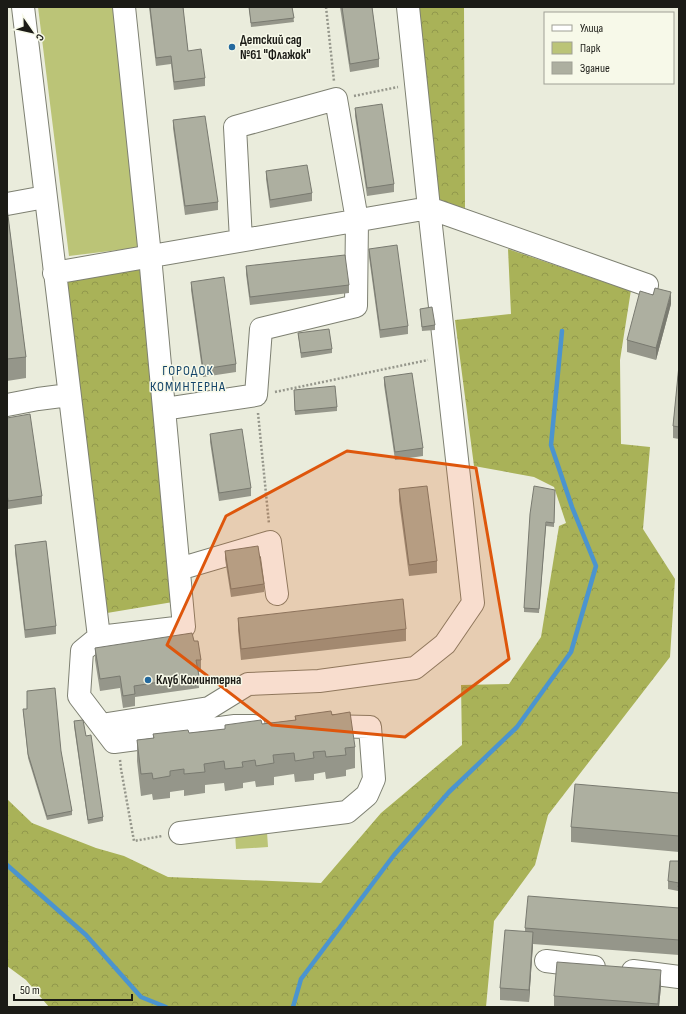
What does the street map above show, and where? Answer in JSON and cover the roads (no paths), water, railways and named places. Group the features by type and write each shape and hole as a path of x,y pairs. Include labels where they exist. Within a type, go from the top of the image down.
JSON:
{"street":[{"path":"23,7 99,637"},
{"path":"124,7 150,256 184,627 99,637 82,651 79,696 114,742 235,726 275,726"},
{"path":"101,725 209,708 248,684 319,681 415,668 445,644 474,604 429,208 408,7"},
{"path":"164,409 256,395 261,329 356,306 356,220 336,99 235,127 241,240"},
{"path":"7,204 45,196"},
{"path":"54,273 429,208 647,285"},
{"path":"7,405 69,395"},
{"path":"179,569 270,542 277,594"},
{"path":"180,833 347,812 367,795 374,779 370,727 306,726"},
{"path":"546,961 679,977"}],"waterway":[{"path":"293,1007 301,979 394,855 449,792 517,727 571,652 596,566 572,507 551,445 562,331"},
{"path":"7,865 86,935 141,997 166,1007"}],"place":[{"name":"Детский сад №61 \"Флажок\"","path":"232,47"},
{"name":"Клуб Коминтерна","path":"148,680"}],"district":[{"name":"ГОРОДОК КОМИНТЕРНА","path":"188,378"}]}
